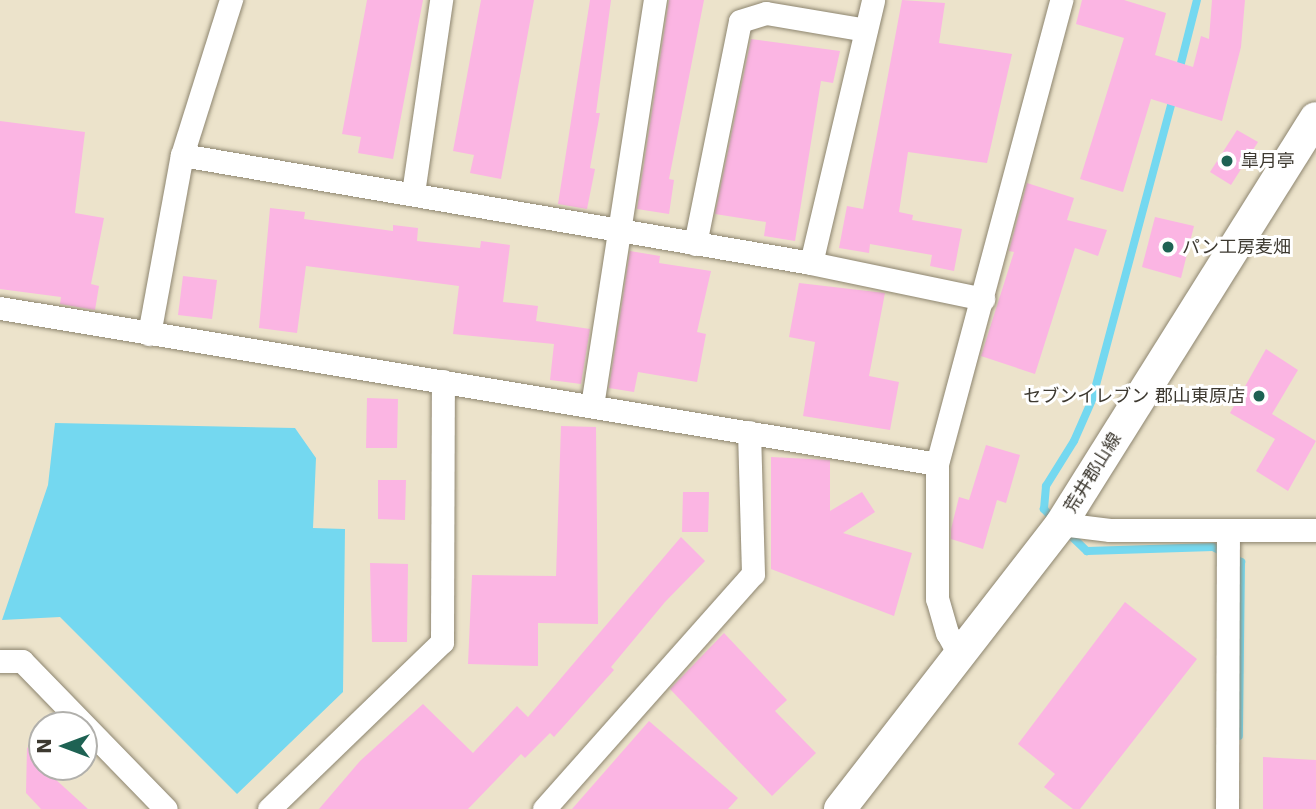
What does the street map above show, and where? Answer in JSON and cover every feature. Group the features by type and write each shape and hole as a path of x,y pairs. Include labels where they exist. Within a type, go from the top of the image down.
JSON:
{"main road":[{"name":"荒井郡山線","path":"841,809 1061,524 1316,117"}],"street":[{"path":"149,334 182,155 231,0"},
{"path":"413,193 441,0"},
{"path":"592,406 655,0"},
{"path":"811,263 873,0"},
{"path":"960,656 947,633 937,599 937,464 1061,0"},
{"path":"695,244 740,21 766,13 866,30"},
{"path":"182,155 811,263 982,299"},
{"path":"0,308 937,464"},
{"path":"270,809 442,642 443,382"},
{"path":"544,809 753,574 749,432"},
{"path":"1061,524 1110,530 1316,530"},
{"path":"1227,809 1228,530"},
{"path":"0,661 22,661 166,809"}],"water":[{"path":"55,423 295,428 316,458 313,528 345,529 343,692 237,794 60,617 2,620 48,485"}],"building":[{"path":"367,0 423,0 393,159 358,153 361,137 342,134"},
{"path":"481,0 534,0 501,179 470,173 474,155 453,151"},
{"path":"590,0 611,0 596,113 600,113 590,168 595,169 587,209 558,204"},
{"path":"669,0 704,0 669,179 674,180 669,214 637,209"},
{"path":"902,0 945,3 939,43 1012,54 987,163 908,152 899,212 913,215 912,220 962,229 954,271 930,266 932,255 870,244 869,253 839,248 847,206 863,209"},
{"path":"1082,0 1124,0 1166,13 1155,55 1193,67 1201,36 1209,39 1212,0 1245,0 1241,47 1222,121 1151,99 1123,192 1080,179 1124,38 1076,24"},
{"path":"751,39 840,51 833,83 821,81 795,241 764,236 766,222 715,214"},
{"path":"0,121 85,132 75,213 104,218 91,284 99,286 95,310 60,304 61,297 0,289"},
{"path":"1237,130 1258,142 1231,185 1210,172"},
{"path":"1027,183 1074,198 1067,220 1107,230 1098,256 1075,248 1035,374 981,356 1014,252 1009,251"},
{"path":"270,208 305,212 304,219 393,231 393,225 418,228 417,241 480,248 481,241 510,245 503,302 538,306 536,321 590,329 581,384 550,380 554,344 453,334 459,286 306,266 297,333 259,328"},
{"name":"パン工房麦畑","path":"1155,217 1194,226 1181,278 1142,267"},
{"path":"630,251 660,256 659,263 711,271 697,332 706,334 697,382 638,372 634,392 609,388"},
{"path":"183,276 217,280 212,319 178,315"},
{"path":"799,283 885,293 869,376 899,382 890,430 803,416 815,342 789,337"},
{"path":"1266,349 1298,370 1272,414 1316,441 1288,491 1256,471 1275,439 1230,413"},
{"path":"367,398 398,399 397,448 366,448"},
{"path":"561,426 596,427 598,624 538,623 538,666 468,664 472,575 556,576"},
{"path":"986,445 1020,455 1006,503 997,500 983,549 951,539 951,529 959,497 969,500"},
{"path":"771,457 830,460 830,511 862,492 875,512 843,533 912,553 894,616 771,569"},
{"path":"378,480 406,480 405,520 378,519"},
{"path":"683,492 709,492 708,532 682,532"},
{"path":"681,537 705,561 665,602 611,667 614,670 554,737 550,733 525,758 521,754 468,809 319,809 360,761 423,704 473,753 517,706 528,717"},
{"path":"370,563 408,564 407,642 372,642"},
{"path":"1125,602 1197,659 1080,809 1073,809 1044,787 1055,774 1018,744"},
{"path":"724,633 787,700 775,711 816,753 772,796 670,689"},
{"path":"649,721 738,798 728,809 572,809"},
{"path":"27,747 28,781 57,781 88,809 41,809 26,793"},
{"path":"1263,757 1316,760 1316,809 1263,809"}],"waterway":[{"path":"1179,71 1197,0"},
{"path":"1056,522 1044,509 1046,486 1074,441 1092,400 1173,97"},
{"path":"1066,531 1087,551 1213,547 1241,562 1239,736"}],"place":[{"name":"皐月亭","path":"1227,161"},
{"name":"パン工房麦畑","path":"1168,247"},
{"name":"セブンイレブン 郡山東原店","path":"1259,396"}]}
